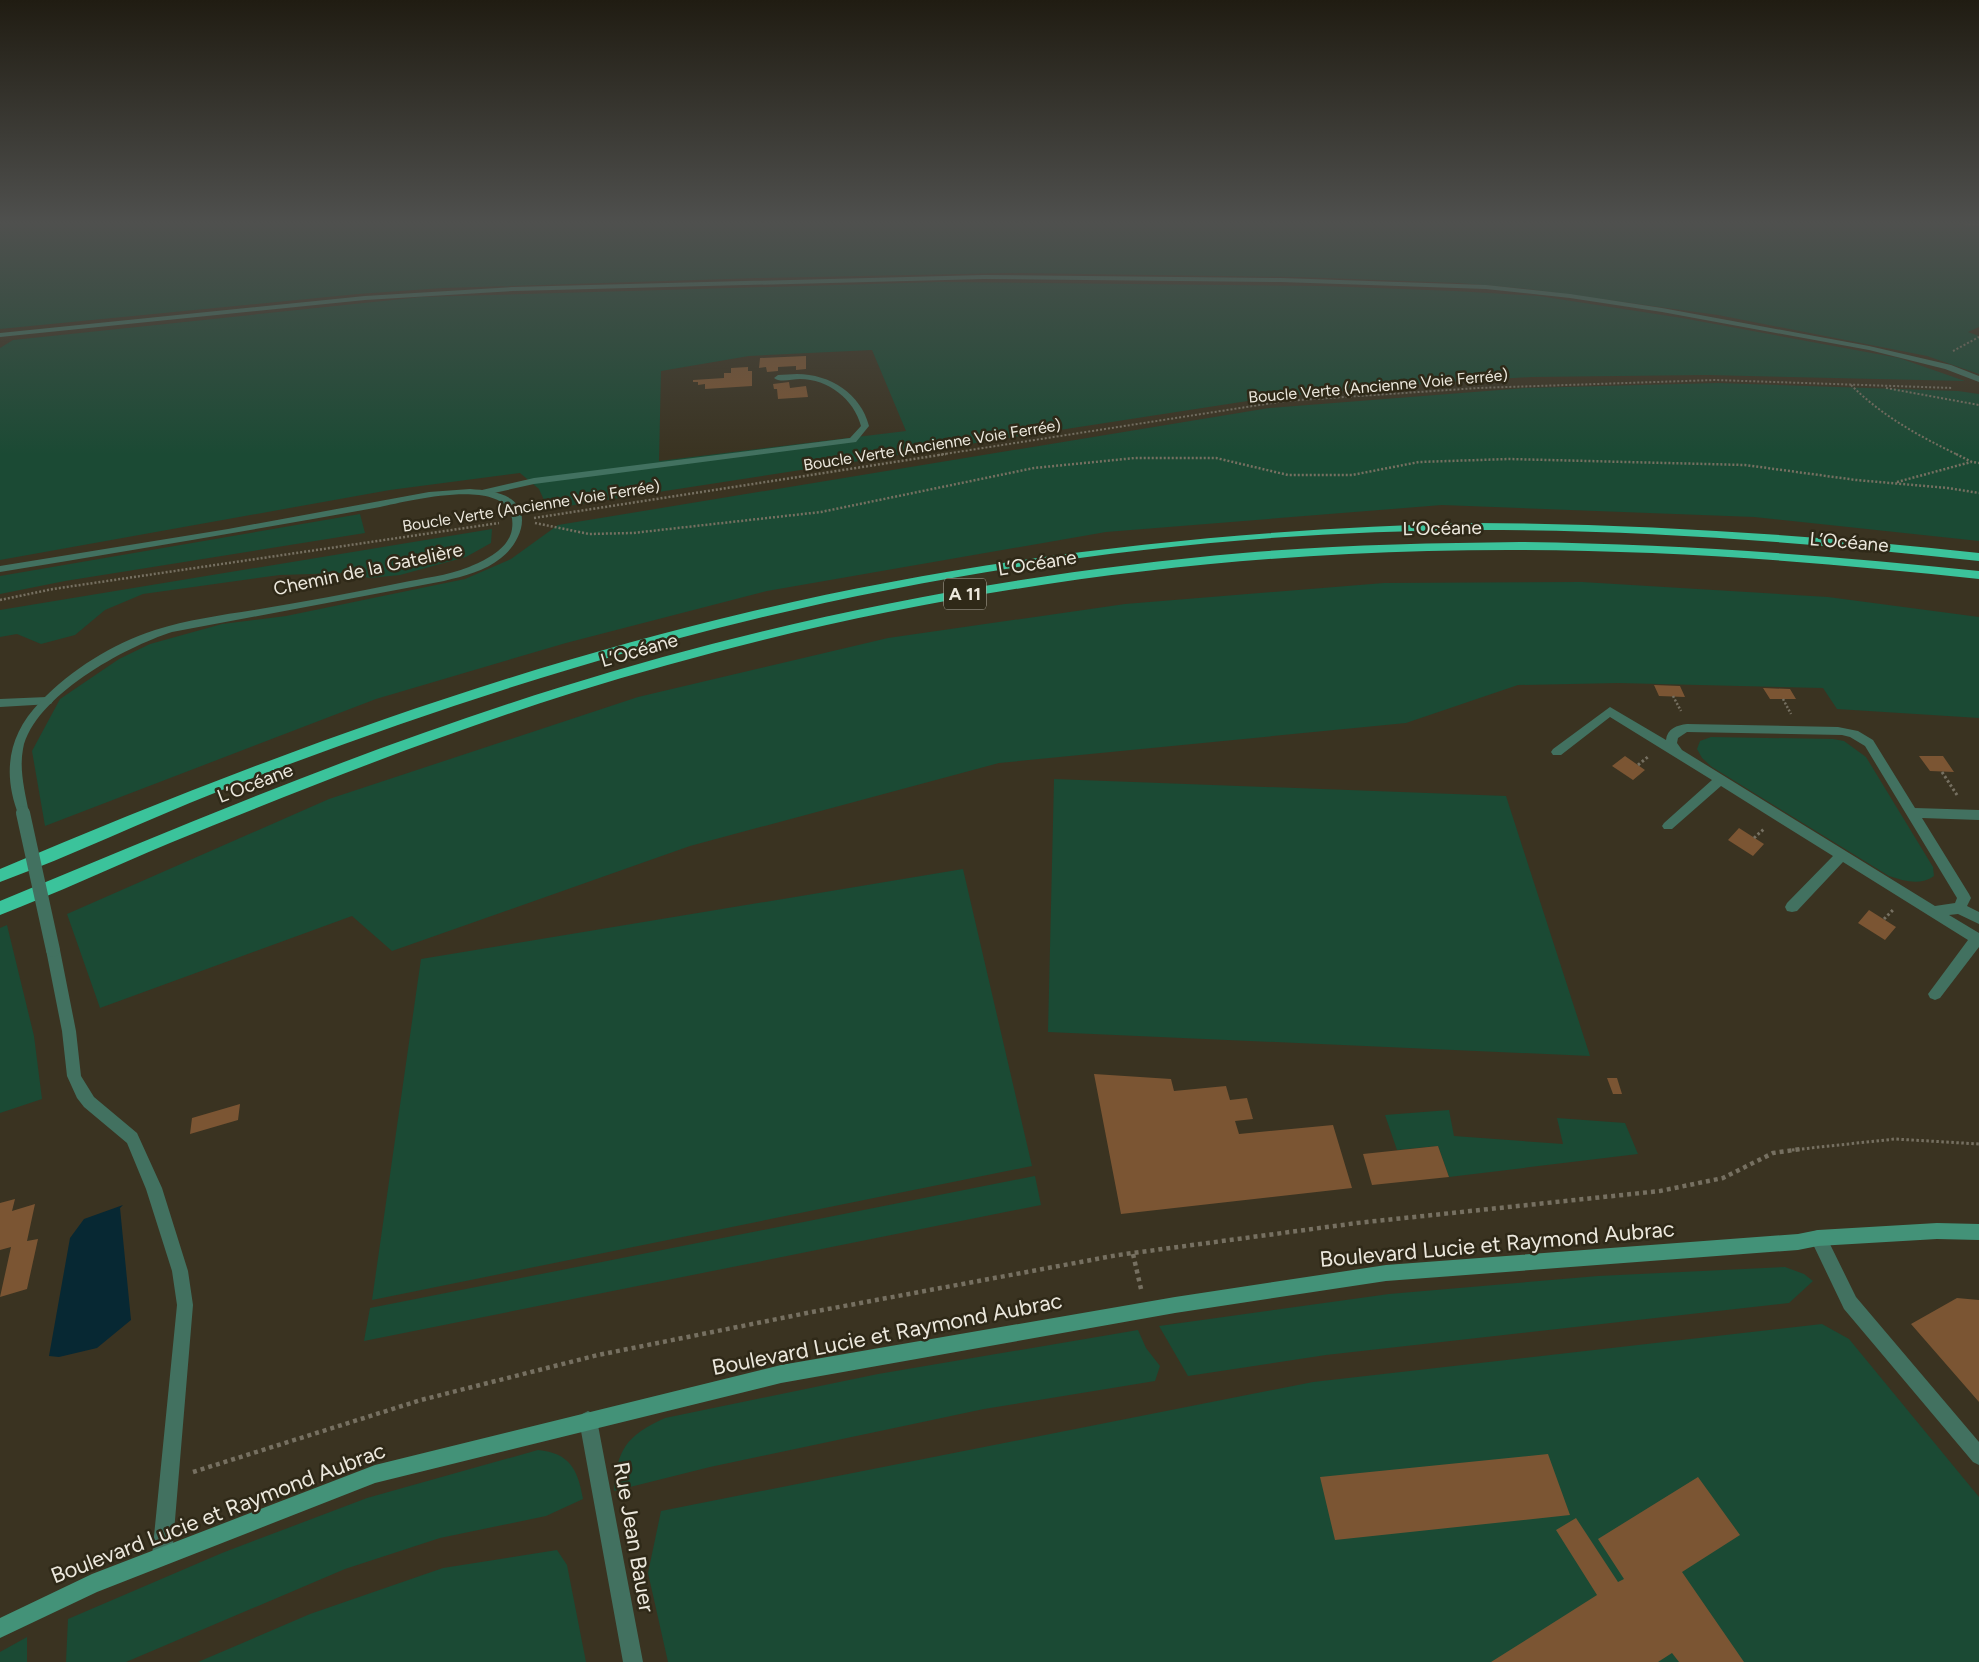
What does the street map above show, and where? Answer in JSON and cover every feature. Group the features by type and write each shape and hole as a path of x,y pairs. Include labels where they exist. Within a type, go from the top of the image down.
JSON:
{"highway":[{"name":"L’Océane","path":"0,876 161,808 315,749 384,724 575,663 712,626 802,605 877,589 1022,563 1240,538 1318,532 1472,527 1598,528 1760,536 1979,557"},
{"name":"L’Océane","path":"0,908 144,847 271,797 450,730 555,694 647,666 739,642 840,618 998,588 1082,575 1239,557 1364,549 1490,546 1566,546 1736,552 1909,566 1979,575"}],"street":[{"path":"0,335 340,301"},
{"path":"1597,301 1869,348 1934,364 1976,377"},
{"path":"0,570 228,532 429,495 485,492 534,481 853,440 865,426 864,416 858,408 834,387 820,380 806,377 778,378"},
{"path":"485,492 500,497 513,505 518,520"},
{"name":"Chemin de la Gatelière","path":"169,1480 185,1305 180,1271 154,1188 132,1138 89,1102 82,1093 74,1076 69,1031 54,950 17,778 16,756 20,739 30,720 69,681 124,646 158,633 193,624 395,588 460,574 496,558 510,542 517,530 518,520"},
{"path":"0,702 47,701"},
{"path":"1557,752 1610,711 1978,939 1935,994"},
{"path":"1679,754 1670,740 1675,732 1687,728 1846,731 1860,737 1869,743 1964,898 1959,908"},
{"path":"1668,826 1720,780"},
{"path":"1912,813 1975,814"},
{"path":"1792,907 1842,855"},
{"path":"1933,912 1959,908 1979,918"},
{"name":"Boulevard Lucie et Raymond Aubrac","path":"0,1628 92,1584 376,1474 588,1420 781,1374 1175,1305 1386,1273 1798,1242 1818,1238 1937,1231 1979,1232"},
{"path":"1818,1238 1850,1303 1979,1456"},
{"name":"Rue Jean Bauer","path":"588,1420 633,1662"},
{"path":"162,1556 169,1480"}],"path":[{"path":"1934,364 1979,337"},
{"name":"Boucle Verte (Ancienne Voie Ferrée)","path":"0,600 53,588 518,520 1285,402 1478,388 1587,383 1715,380 1873,386"},
{"path":"1851,384 1867,402 1903,427 1972,462 1979,463"},
{"path":"1873,386 1956,388"},
{"path":"1873,386 1979,404"},
{"path":"518,520 589,534 633,533 821,512 1034,468 1135,458 1216,458 1288,475 1352,475 1420,462 1509,460 1745,465 1979,493"},
{"path":"1894,483 1972,462"},
{"path":"1942,772 1975,814"},
{"path":"169,1480 421,1400 598,1355 812,1312 1133,1254 1357,1222 1660,1191 1723,1178 1772,1153 1895,1139 1979,1144"},
{"path":"1133,1254 1142,1290"}],"green space":[{"path":"0,301 291,301 0,329"},
{"path":"387,301 1569,301 1682,318 1899,358 1965,381 1706,375 1532,377 1446,382 1273,397 548,509 539,489 520,473 390,490 0,560 0,348 13,340","holes":["872,350 906,431 659,461 661,371 749,356"]},
{"path":"1612,301 1979,301 1979,327 1968,332 1979,336 1979,374 1927,356 1718,315"},
{"path":"1718,383 1958,391 1979,394 1979,541 1754,517 1442,505 1106,532 767,591 566,643 376,699 45,826 32,751 60,699 119,659 150,644 222,624 286,616 465,579 511,559 558,525 1269,408 1525,388"},
{"path":"360,514 365,533 65,581 0,594 0,576"},
{"path":"492,529 491,543 466,557 400,575 370,578 343,573 280,575 143,594 105,610 75,635 41,644 17,634 0,637 0,610"},
{"path":"1582,582 1828,597 1979,617 1979,718 1837,709 1823,688 1618,683 1518,685 1406,723 999,763 690,846 392,951 352,916 100,1008 67,914 329,799 638,697 888,638 1125,604 1384,583"},
{"path":"1711,737 1833,739 1844,741 1866,757 1933,867 1934,876 1918,882 1889,876 1712,767 1702,758 1697,749 1700,741"},
{"path":"1054,779 1506,796 1590,1056 1048,1032"},
{"path":"963,869 1032,1166 372,1300 421,959"},
{"path":"7,925 34,1036 42,1099 0,1113 0,928"},
{"path":"1449,1110 1454,1136 1563,1144 1557,1118 1625,1123 1638,1154 1449,1177 1438,1146 1397,1150 1385,1115"},
{"path":"1035,1176 1041,1205 364,1341 370,1308"},
{"path":"1785,1267 1804,1274 1813,1281 1789,1303 1326,1355 1188,1376 1159,1326 1389,1294 1598,1276"},
{"path":"1822,1324 1849,1339 1979,1497 1979,1662 668,1662 648,1573 661,1511 1313,1382"},
{"path":"1138,1330 1146,1348 1160,1366 1155,1381 984,1409 710,1467 614,1491 618,1464 626,1446 641,1431 665,1418 878,1374"},
{"path":"538,1450 558,1455 571,1465 578,1480 583,1499 546,1516 440,1538 345,1569 126,1662 66,1662 68,1619 222,1553 367,1498"},
{"path":"557,1550 567,1565 586,1662 198,1662 310,1614 443,1568"},
{"path":"27,1637 27,1662 0,1662 0,1652"}],"water":[{"path":"123,1205 120,1208 131,1320 97,1348 59,1357 49,1356 70,1238 84,1219"}],"building":[{"path":"806,356 806,369 796,370 796,366 778,367 778,371 767,372 766,367 759,368 760,358"},
{"path":"748,367 748,371 752,371 752,386 705,389 705,384 698,385 698,382 693,382 693,380 724,378 724,373 731,373 731,368"},
{"path":"789,382 790,388 806,386 808,397 778,399 777,389 774,389 773,384"},
{"path":"1654,685 1680,686 1685,697 1659,696"},
{"path":"1763,688 1790,689 1796,699 1770,699"},
{"path":"1625,756 1645,770 1633,780 1612,766"},
{"path":"1919,756 1943,756 1954,772 1930,771"},
{"path":"1739,828 1764,844 1753,856 1728,840"},
{"path":"1869,910 1896,927 1885,940 1858,923"},
{"path":"1094,1074 1171,1079 1174,1091 1226,1086 1230,1100 1247,1098 1253,1119 1235,1121 1239,1134 1333,1125 1352,1188 1121,1214"},
{"path":"1607,1078 1617,1078 1622,1094 1613,1094"},
{"path":"240,1104 238,1120 190,1134 192,1118"},
{"path":"1438,1146 1449,1177 1372,1185 1363,1154"},
{"path":"15,1199 12,1211 35,1204 27,1241 38,1239 27,1289 0,1297 11,1247 0,1250 0,1203"},
{"path":"1957,1298 1979,1300 1979,1402 1911,1324"},
{"path":"1548,1454 1570,1515 1335,1540 1320,1477"},
{"path":"1698,1477 1740,1535 1682,1572 1744,1662 1679,1662 1672,1653 1658,1662 1491,1662 1597,1595 1556,1530 1576,1518 1618,1582 1624,1579 1598,1539"}]}
